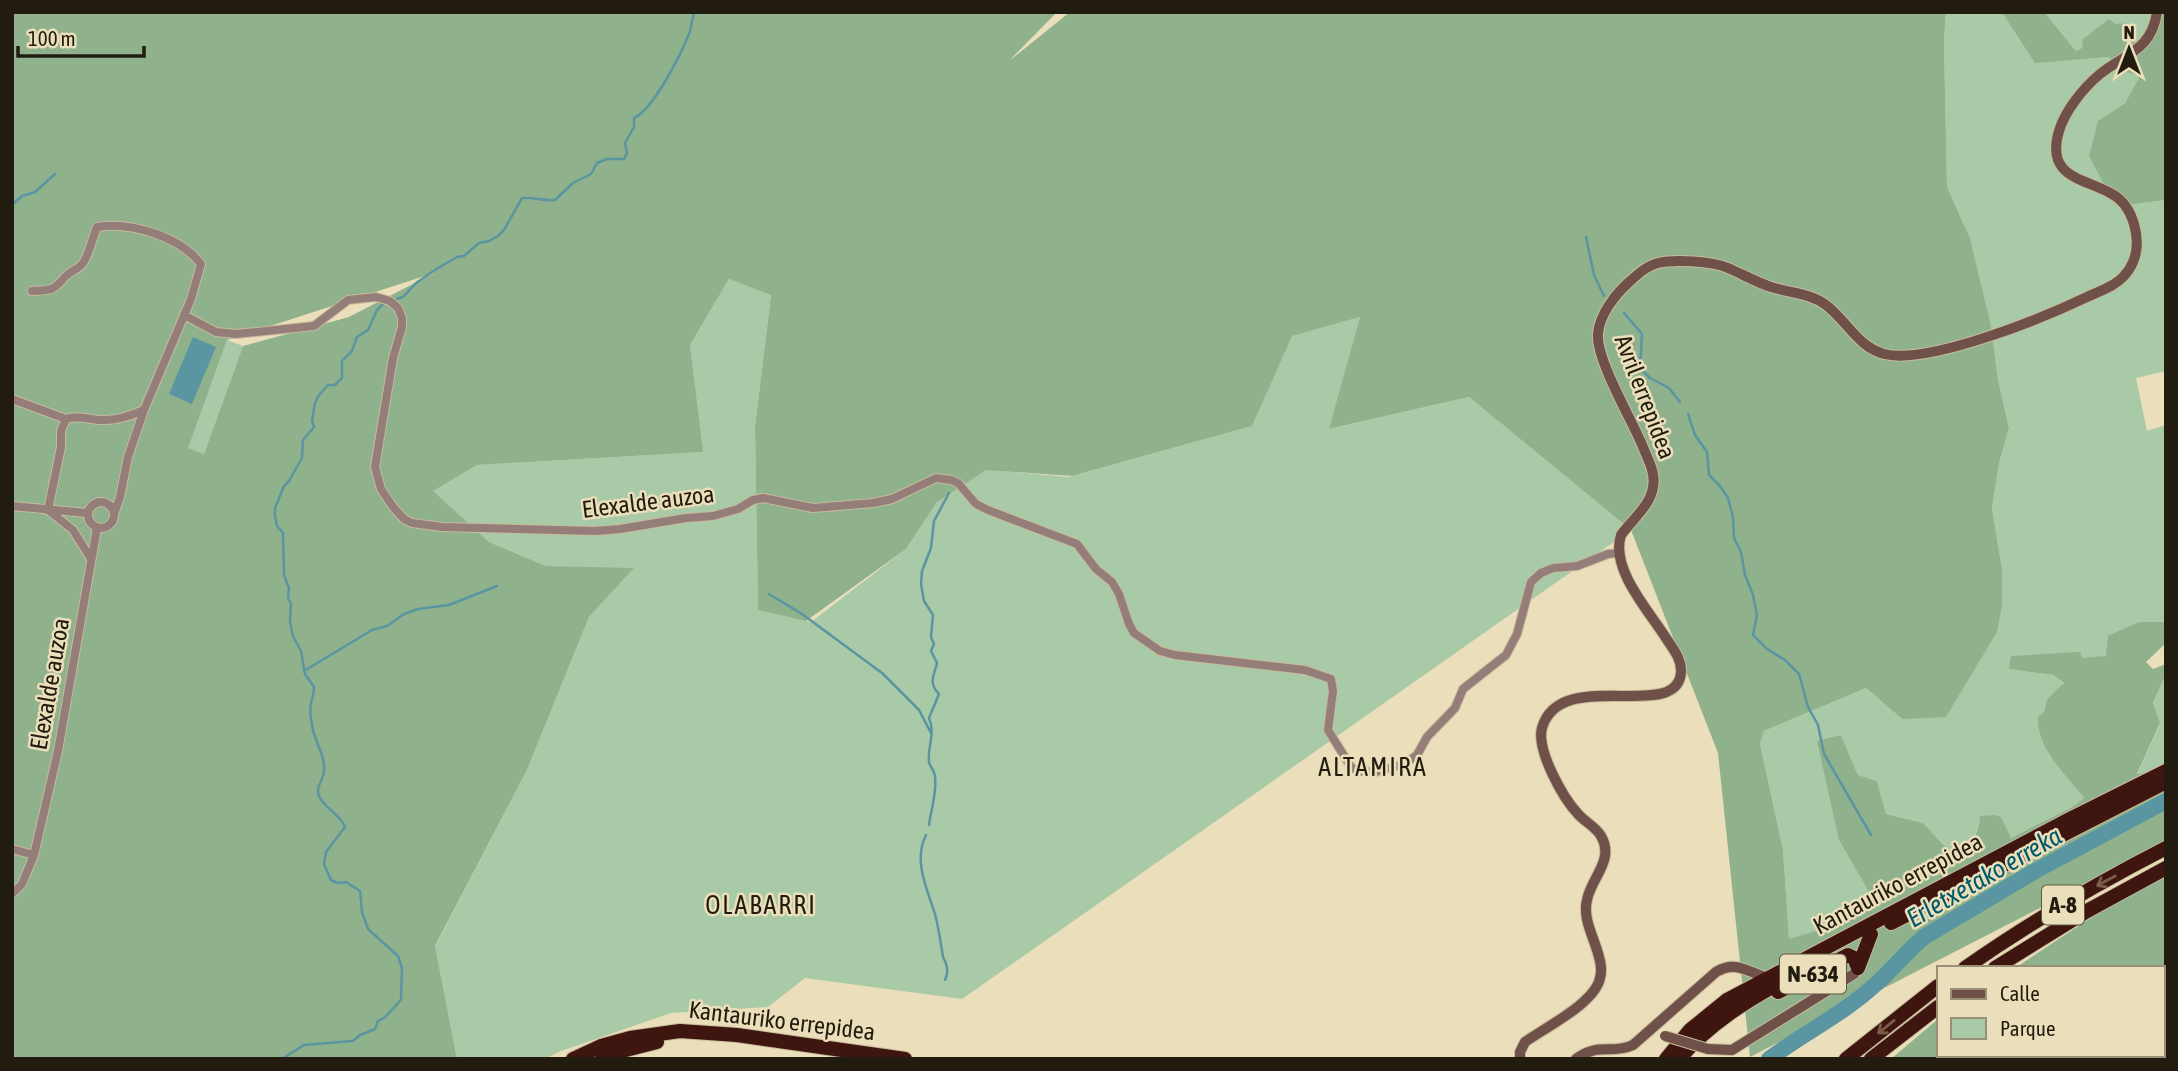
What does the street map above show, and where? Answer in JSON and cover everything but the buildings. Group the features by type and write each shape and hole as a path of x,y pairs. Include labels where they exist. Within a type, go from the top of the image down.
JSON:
{"highway":[{"name":"Kantauriko errepidea","path":"1679,1059 1698,1037 1768,978 2166,771"},
{"name":"Kantauriko errepidea","path":"1667,1059 1690,1030 1727,1000 1753,991 1871,934 2166,782"},
{"name":"A-8","path":"1968,966 2074,898 2166,849"},
{"name":"A-8","path":"1998,966 2076,917 2166,868"},
{"name":"N-634","path":"1858,968 1871,934"},
{"name":"N-634","path":"1753,991 1777,993 1848,955 1854,958 1858,968"},
{"path":"1846,1059 1937,987"},
{"path":"1871,1059 1937,1008"},
{"name":"Kantauriko errepidea","path":"573,1059 600,1046 630,1038 680,1031 737,1035 905,1059"},
{"path":"602,1059 618,1052 664,1041 696,1040 843,1059"}],"street":[{"name":"Avril errepidea","path":"1618,553 1621,536 1650,497 1654,479 1640,440 1598,345 1599,326 1606,311 1626,285 1657,263 1676,261 1724,266 1762,284 1819,300 1830,308 1860,341 1888,355 1931,351 2008,331 2111,286 2123,277 2135,257 2137,237 2132,219 2112,193 2080,181 2066,172 2057,154 2057,141 2063,120 2075,102 2098,76 2142,46 2152,31 2157,12"},
{"path":"32,291 58,287 67,274 76,270 83,263 97,227 115,226 169,238 201,264 184,315 144,410 109,525 93,525 73,530"},
{"name":"Elexalde auzoa","path":"184,315 216,332 236,334 314,326 348,300 363,297 390,301 398,308 401,327 393,358 375,467 381,489 393,508 412,523 442,527 595,531 686,517 713,516 764,498 813,508 873,503 892,499 936,478 951,480 976,504 1077,544 1096,569 1112,582 1134,633 1160,651 1305,670 1331,679 1333,691 1328,730 1351,767 1358,771 1377,772 1404,764 1417,755 1427,737 1455,708 1463,689 1506,655 1517,634 1531,582 1541,573 1553,568 1577,566 1618,553"},
{"path":"12,399 66,419"},
{"path":"48,510 60,453 61,431 66,419 72,416 109,420 144,410"},
{"path":"87,513 91,505 99,502 110,506 114,514"},
{"path":"12,506 87,513"},
{"path":"48,510 73,530 91,559"},
{"path":"87,513 93,525"},
{"name":"Elexalde auzoa","path":"12,894 22,884 34,855 58,751 91,559 93,525"},
{"path":"1520,1059 1525,1041 1589,998 1597,988 1601,973 1601,963 1586,906 1590,889 1605,859 1604,843 1600,833 1577,813 1556,779 1542,744 1544,723 1552,712 1572,700 1594,695 1658,695 1675,687 1681,675 1678,656 1628,579 1618,553"},
{"path":"12,849 34,855"},
{"path":"1576,1059 1592,1049 1628,1048 1651,1031 1716,972 1730,966 1768,978"},
{"path":"1742,968 1753,991"},
{"path":"1651,1031 1708,1049 1732,1051 1854,974 1858,968"}],"green space":[{"path":"12,12 1057,12 1009,61 1070,12 1946,12 1944,42 1947,187 1970,238 1991,325 1998,380 2009,428 1999,463 1992,508 2002,569 2002,605 1997,632 1946,717 1902,719 1866,688 1764,731 1760,744 1783,850 1789,939 1833,926 1843,913 1871,896 1839,840 1817,741 1841,735 1858,775 1877,781 1886,814 1923,823 1954,856 1973,839 1980,816 2001,817 2011,838 2072,807 2084,798 2047,750 2039,728 2038,717 2044,712 2047,699 2064,683 2053,675 2009,669 2011,656 2080,652 2082,658 2106,656 2108,636 2139,622 2166,622 2166,643 2146,662 2153,669 2166,664 2166,674 2153,703 2160,723 2137,774 2163,771 2166,766 2166,843 1750,1057 1718,753 1631,530 1469,397 1329,429 1360,317 1292,336 1252,426 1072,476 986,470 937,502 906,549 806,621 758,610 755,426 771,295 729,279 690,345 703,452 477,465 433,491 489,542 546,566 634,568 589,617 527,770 435,946 457,1059 12,1059","holes":["434,273 349,317 243,346 204,454 188,448 227,340"]},
{"path":"1946,12 2003,14 2035,62 2109,57 2117,69 2140,76 2125,103 2099,121 2128,205 2166,200 2166,371 2136,378 2147,431 2166,425 2166,622 2139,622 2107,656 2009,669 2053,675 2064,684 2047,699 2044,712 2048,751 2084,798 2072,807 2011,838 1980,825 1968,848 1954,856 1923,823 1886,814 1877,781 1858,775 1841,735 1839,840 1871,896 1843,913 1833,926 1789,940 1783,850 1760,744 1764,731 1866,688 1902,719 2002,569 1992,508 1999,463 2009,428 1998,380 1991,325 1970,238 1947,187 1944,42"},
{"path":"1995,12 2044,12 2076,51 2082,48 2083,39 2109,19 2115,24 2128,23 2130,38 2144,48 2157,12 2166,12 2166,200 2128,205 2125,199 2104,184 2089,156 2098,121 2125,103 2140,76 2117,69 2109,57 2035,63 2003,14"},
{"path":"2044,12 2157,12 2144,49 2130,38 2076,51"},
{"path":"729,279 771,294 755,426 758,610 811,622 906,549 937,502 982,469 1069,477 1252,426 1291,336 1360,317 1330,429 1469,397 1631,530 962,999 805,978 768,1007 671,1013 544,1059 457,1059 435,947 527,770 589,617 633,569 546,566 489,542 432,491 477,465 702,452 690,345"},
{"path":"227,340 243,346 204,454 187,448"},
{"path":"2166,674 2166,766 2164,771 2137,775 2160,724 2153,703"},
{"path":"2166,876 2166,1059 1891,1059 1937,1020 1937,1057 2164,1057 2164,966 2018,966 2104,909"}],"water":[{"path":"193,337 216,347 192,404 169,394"}],"waterway":[{"path":"397,299 438,268 464,256 479,243 498,236 522,198 555,200 573,183 591,174 597,163 607,159 624,159 627,153 625,143 634,127 634,118 649,104 666,80 689,34 695,12"},
{"path":"12,205 22,196 35,192 55,174"},
{"path":"1586,237 1594,275 1604,296"},
{"path":"282,1059 304,1045 353,1041 375,1029 378,1021 401,1000 402,968 398,956 368,929 362,912 360,891 346,882 331,880 324,864 326,852 345,827 318,794 324,766 311,717 310,705 314,687 305,674 301,651 293,636 289,588 284,575 283,533 277,526 275,516 275,508 284,486 302,458 303,440 314,427 312,421 319,395 328,385 335,385 342,378 342,361 352,351 357,337 368,330 377,310 384,303"},
{"path":"1624,313 1642,334 1640,368 1650,378 1669,388 1680,402"},
{"path":"1688,414 1695,435 1707,452 1709,475 1728,498 1733,517 1734,538 1741,552 1757,615 1753,635 1799,674 1808,707 1818,725 1824,754 1871,835"},
{"path":"929,825 935,795 934,773 929,762 932,730 929,718 939,694 933,683 937,663 931,651 934,644 931,637 933,615 924,601 921,584 922,571 931,548 934,521 949,493"},
{"path":"304,671 404,614 418,609 449,605 497,586"},
{"path":"769,594 802,614 882,673 919,710 931,733"},
{"name":"Erletxetako erreka","path":"1769,1059 1865,994 1924,937 2037,870 2166,801"},
{"path":"926,835 922,845 921,864 946,965 945,980"}],"district":[{"name":"ALTAMIRA","path":"1373,767"},
{"name":"OLABARRI","path":"761,905"}]}
